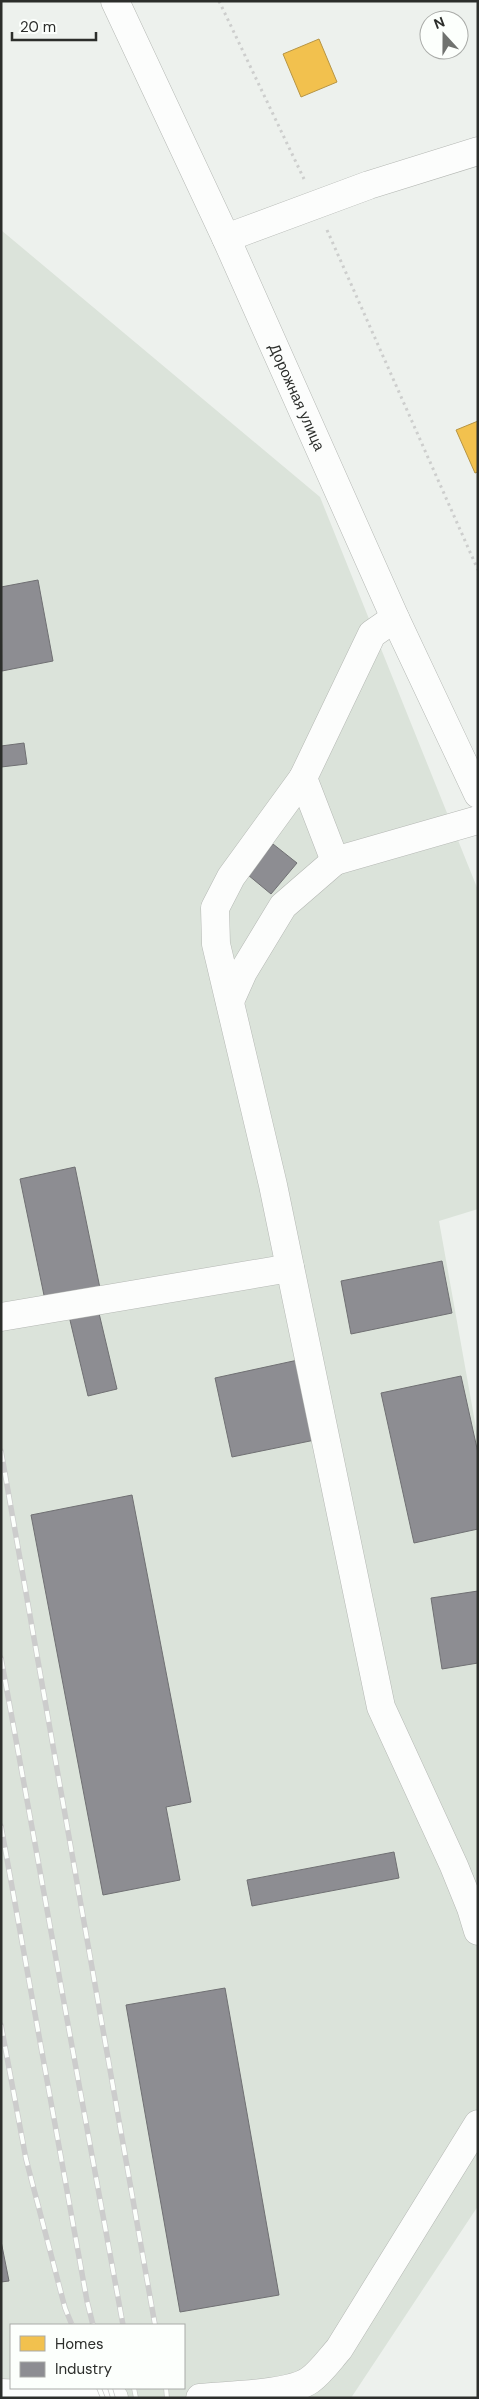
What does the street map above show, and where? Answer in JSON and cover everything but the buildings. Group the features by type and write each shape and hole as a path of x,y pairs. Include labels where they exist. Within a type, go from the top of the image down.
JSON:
{"street":[{"name":"Дорожная улица","path":"115,1 226,238 395,618 478,794"},
{"path":"226,238 369,185 478,151"},
{"path":"395,618 372,634 303,778 231,877 215,908 216,944 290,1268 381,1707 454,1866 478,1931"},
{"path":"303,778 335,861"},
{"path":"230,1000 243,972 284,906 335,861 478,820"},
{"path":"1,1317 290,1268"},
{"path":"200,2398 283,2390 309,2381 321,2370 339,2349 478,2124"},
{"path":"1,2393 114,2398"}],"path":[{"path":"219,1 316,205 478,570"}],"shaded area":[{"path":"1,230 320,497 478,890 478,1209 439,1221 478,1439 478,2206 351,2398 1,2398"}],"railway":[{"path":"1,1451 155,2324"},
{"path":"1,1658 123,2324"},
{"path":"1,1826 93,2324"},
{"path":"1,2025 26,2159 65,2308 72,2324"},
{"path":"99,2389 103,2398"},
{"path":"110,2389 113,2398"},
{"path":"134,2389 136,2398"},
{"path":"166,2389 167,2398"}]}
